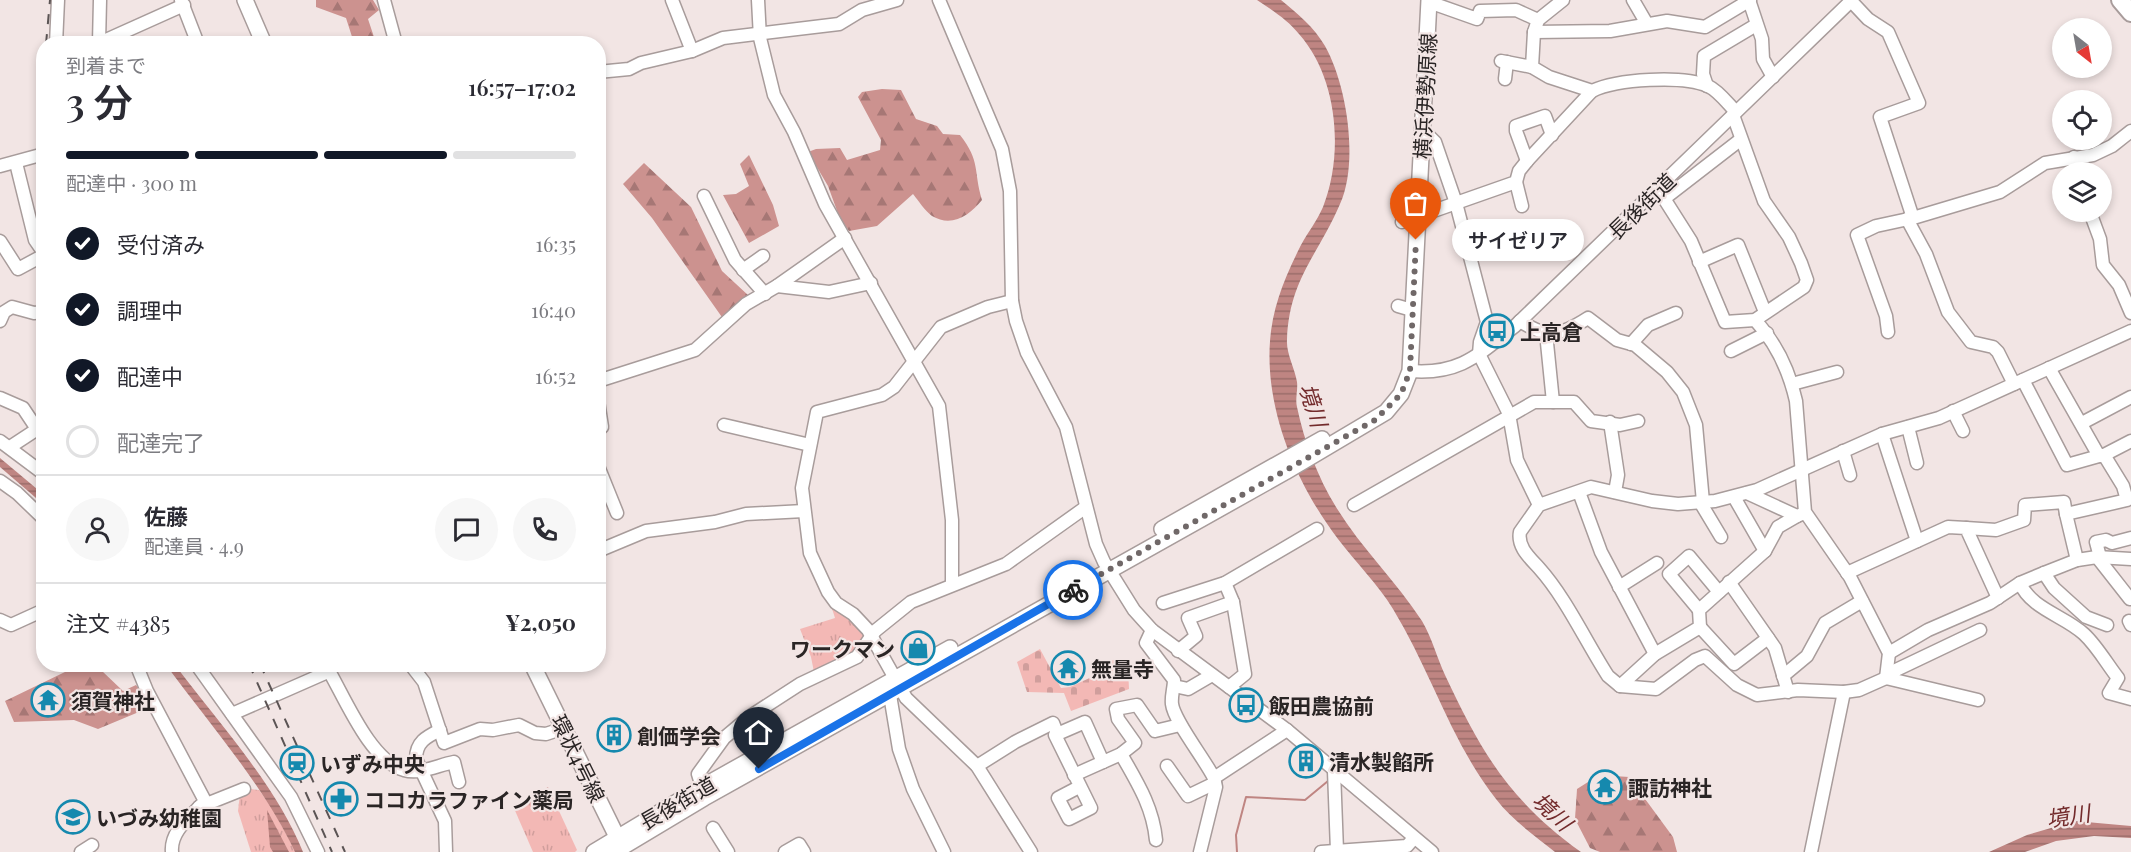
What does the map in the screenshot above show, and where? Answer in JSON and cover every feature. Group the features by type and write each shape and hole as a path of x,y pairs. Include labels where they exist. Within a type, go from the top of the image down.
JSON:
{"main road":[{"path":"245,0 261,36"},
{"name":"横浜伊勢原線","path":"1410,371 1405,308 1417,216 1423,130 1437,2"},
{"name":"長後街道","path":"594,852 619,847 1322,444 1378,409 1396,392 1410,371"},
{"name":"環状4号線","path":"536,672 619,847"},
{"name":"長後街道","path":"619,847 702,787 895,688"}],"street":[{"path":"56,36 58,0"},
{"path":"98,36 100,0"},
{"path":"384,0 394,36"},
{"path":"672,0 692,51"},
{"path":"758,0 760,34 774,95 794,132 825,204 872,283 939,405 951,509 952,584"},
{"path":"606,71 628,69 641,63 692,51 723,38 838,24 862,10 897,0"},
{"path":"939,0 1002,149 1010,192 1012,301 1024,345 1065,427 1086,507 1107,566 1134,610 1152,630 1287,730 1334,771 1409,845"},
{"path":"1532,67 1536,26 1563,0"},
{"path":"1633,0 1647,24"},
{"path":"1437,2 1477,19 1480,11 1510,9 1536,26 1610,31 1667,21 1705,27 1750,0 1762,39 1763,59 1773,77"},
{"path":"1851,1 1868,20 1888,32 1919,103 1880,117 1910,219 1948,312 1971,342 1993,347 1998,352 2067,465 2101,456 2131,441"},
{"name":"長後街道","path":"1410,371 1435,373 1446,371 1479,354 1520,321 1661,193 1734,113 1851,1"},
{"path":"112,36 182,2 195,36"},
{"path":"1740,140 1661,193 1681,223 1725,322 1760,316 1804,287 1807,280 1789,237 1761,194 1740,140 1734,113 1707,86 1703,74 1704,56 1756,25"},
{"path":"1505,79 1504,61 1532,67 1549,77 1592,91"},
{"path":"1522,206 1516,182 1519,171 1592,91 1602,86 1653,80 1707,86"},
{"path":"1527,161 1516,126 1545,116 1552,135"},
{"path":"1423,130 1435,142 1456,203 1487,322 1480,342 1479,354 1509,414 1517,460 1539,506"},
{"path":"1888,332 1886,316 1857,235 1876,226 1910,219 1989,196 2008,188 2045,163 2093,155 2112,146 2131,131"},
{"path":"0,166 36,157"},
{"path":"2074,157 2075,162"},
{"path":"16,163 36,242"},
{"path":"1402,222 1516,182"},
{"path":"704,196 735,260 765,294"},
{"path":"2094,222 2100,239 2103,265 2119,285 2131,313"},
{"path":"606,378 695,350 746,304 777,286 845,238"},
{"path":"0,241 18,269 36,259"},
{"path":"1699,262 1738,245 1760,316 1767,333 1779,351 1796,401 1801,470 1801,514"},
{"path":"743,270 763,256"},
{"path":"777,286 829,292 872,283"},
{"path":"944,852 913,789 899,749 895,688 872,636 853,614 836,603 828,592 810,553 802,489 817,412 882,395 894,387 941,327 988,307 1012,301"},
{"path":"0,321 4,312 12,307 36,313"},
{"path":"1631,344 1648,325 1676,313"},
{"path":"1520,321 1538,333 1546,333 1570,330 1588,318 1617,340 1631,344 1667,372 1683,392 1696,425 1701,502 1721,537"},
{"path":"1980,630 1859,690 1764,695 1746,692 1705,656 1695,660 1656,689 1620,686 1608,676 1555,587 1521,544 1520,532 1539,506 1591,487 1652,501 1678,504 1734,497 1747,493 1882,434 1953,411 2131,331"},
{"path":"1546,333 1553,402"},
{"path":"1731,351 1767,333"},
{"path":"2049,368 2101,456 2127,484 2127,500 2066,514"},
{"path":"1792,384 1837,372"},
{"path":"2082,423 2131,397"},
{"path":"0,398 22,408 36,423"},
{"path":"1354,505 1509,414 1534,402 1574,402 1592,421 1620,425 1638,421"},
{"path":"1953,411 1963,431"},
{"path":"1610,422 1618,475 1615,492"},
{"path":"724,425 810,445"},
{"path":"1908,427 1917,463"},
{"path":"36,429 5,444 36,468"},
{"path":"1882,434 1917,542"},
{"path":"1843,451 1850,475"},
{"path":"0,481 36,511"},
{"path":"606,492 617,513"},
{"path":"1579,492 1601,552 1655,654"},
{"path":"1747,493 1801,514 1846,573 1889,653 1886,678"},
{"path":"1734,497 1765,551"},
{"path":"1846,573 1948,527 1996,530 2024,520 2025,505 2064,502 2077,560"},
{"path":"702,787 698,774 703,764 733,730 779,696 857,657 872,636 911,602 1006,564 1086,507"},
{"path":"606,547 620,539 646,531 723,520 746,514 804,511"},
{"path":"1699,610 1765,551 1778,527 1801,514"},
{"path":"1966,528 1998,598"},
{"path":"1163,603 1225,583 1317,529"},
{"path":"2130,599 2098,557 2096,542 2106,540 2112,543 2131,538"},
{"path":"1719,592 1689,556 1669,574 1699,610 1700,627 1734,664 1768,638"},
{"path":"1889,653 1928,630 1998,598 2020,583 2077,560 2098,557 2131,559"},
{"path":"1619,587 1657,563"},
{"path":"2044,573 2054,588 2086,617 2107,624"},
{"path":"1729,582 1775,648 1788,692"},
{"path":"1225,583 1233,602 1245,674 1229,687"},
{"path":"2020,583 2024,592 2038,605 2083,633 2118,678 2109,693 2131,699"},
{"path":"1783,676 1807,656 1825,623 1862,601"},
{"path":"1178,651 1196,636 1188,618 1233,602"},
{"path":"0,620 11,625 36,613"},
{"path":"1620,686 1655,654 1700,627"},
{"path":"1152,630 1146,643 1174,680 1171,703 1180,725 1203,756 1215,780 1200,852"},
{"path":"139,672 205,801 177,830 171,844 172,852"},
{"path":"202,672 296,806 318,852"},
{"path":"232,714 320,672"},
{"path":"330,672 354,716 383,757 405,771 420,771 454,762 459,782"},
{"path":"416,672 424,682 444,744 480,729 493,730 519,725 535,733 546,734 564,728"},
{"path":"1174,686 1188,689 1212,675"},
{"path":"1886,678 1978,700"},
{"path":"895,688 977,766 1030,852"},
{"path":"1811,852 1844,692"},
{"path":"977,766 1015,742 1053,723 1057,733 1055,735 1077,781 1135,743 1118,719 1116,709 1137,705 1155,731 1180,725"},
{"path":"1057,733 1084,723 1103,762"},
{"path":"440,730 426,737 416,750 420,771 445,820 446,852"},
{"path":"1167,766 1188,796 1287,730"},
{"path":"1121,754 1144,794 1153,818 1156,840"},
{"path":"1334,771 1337,851"},
{"path":"199,807 244,789"},
{"path":"713,828 728,852"},
{"path":"785,852 799,844 804,852"},
{"path":"1321,852 1409,845 1432,852"}],"green space":[{"path":"316,0 373,0 379,10 368,19 374,36 352,36 346,18 316,7"},
{"path":"882,89 901,90 916,119 937,126 943,134 960,135 967,144 974,160 982,200 972,211 953,220 939,219 929,214 913,194 877,226 849,231 840,219 828,186 808,152 816,149 840,148 847,160 880,150 881,140 858,97 862,92"},
{"path":"749,155 773,205 779,226 749,243 723,195 736,194 749,186 740,164"},
{"path":"644,163 691,207 722,271 749,296 724,320 652,218 623,184"},
{"path":"829,599 869,635 859,651 814,672 800,629 835,618"},
{"path":"1040,649 1061,688 1070,687 1107,670 1107,663 1118,658 1121,665 1128,668 1129,689 1071,711 1064,693 1027,692 1017,662"},
{"path":"65,672 103,672 123,691 136,685 144,695 146,709 98,729 74,720 14,722 5,701"},
{"path":"1599,775 1629,777 1673,837 1677,852 1600,852 1590,848 1575,819 1577,789"},
{"path":"548,787 577,850 575,852 533,852 513,806"},
{"path":"251,789 259,790 272,808 296,852 251,852 238,811 240,794"}],"shaded area":[{"path":"1257,0 1281,0 1321,39 1333,62 1348,124 1349,167 1346,187 1332,222 1299,283 1289,319 1287,345 1297,382 1296,404 1312,459 1329,496 1346,522 1422,621 1445,675 1472,729 1500,774 1535,814 1581,852 1555,852 1502,807 1480,777 1466,754 1393,609 1314,504 1286,445 1274,403 1271,382 1272,328 1285,279 1301,245 1321,212 1330,186 1334,164 1334,117 1322,72 1312,52 1290,24"},
{"path":"0,458 36,488 36,498 0,467"},
{"path":"171,672 180,672 262,778 292,827 303,852 295,852 268,803"},
{"path":"267,810 289,852 273,852 270,847"},
{"path":"2075,821 2131,826 2131,838 2094,836 2056,841 2025,852 1989,852 2027,835"}],"waterway":[{"path":"1237,852 1236,835 1246,797 1305,800 1328,781"}],"railway":[{"path":"47,36 50,0"},
{"path":"253,672 332,852"},
{"path":"264,672 345,852"}],"way so far":[{"path":"1073,590 1289,470 1375,420 1395,403 1410,371 1416,240"}],"place":[{"name":"サイゼリア","path":"1416,240"},
{"name":"上高倉","path":"1497,331"},
{"name":"ワークマン","path":"918,648"},
{"name":"無量寺","path":"1068,668"},
{"name":"須賀神社","path":"48,700"},
{"name":"飯田農協前","path":"1246,705"},
{"name":"創価学会","path":"614,735"},
{"name":"清水製餡所","path":"1306,761"},
{"name":"いずみ中央","path":"297,763"},
{"name":"諏訪神社","path":"1605,787"},
{"name":"ココカラファイン薬局","path":"341,799"},
{"name":"いづみ幼稚園","path":"73,817"}],"route":[{"path":"759,769 1073,590"}],"water label":[{"name":"境川","path":"1314,405"},
{"name":"境川","path":"1553,811"},
{"name":"境川","path":"2068,815"}]}
